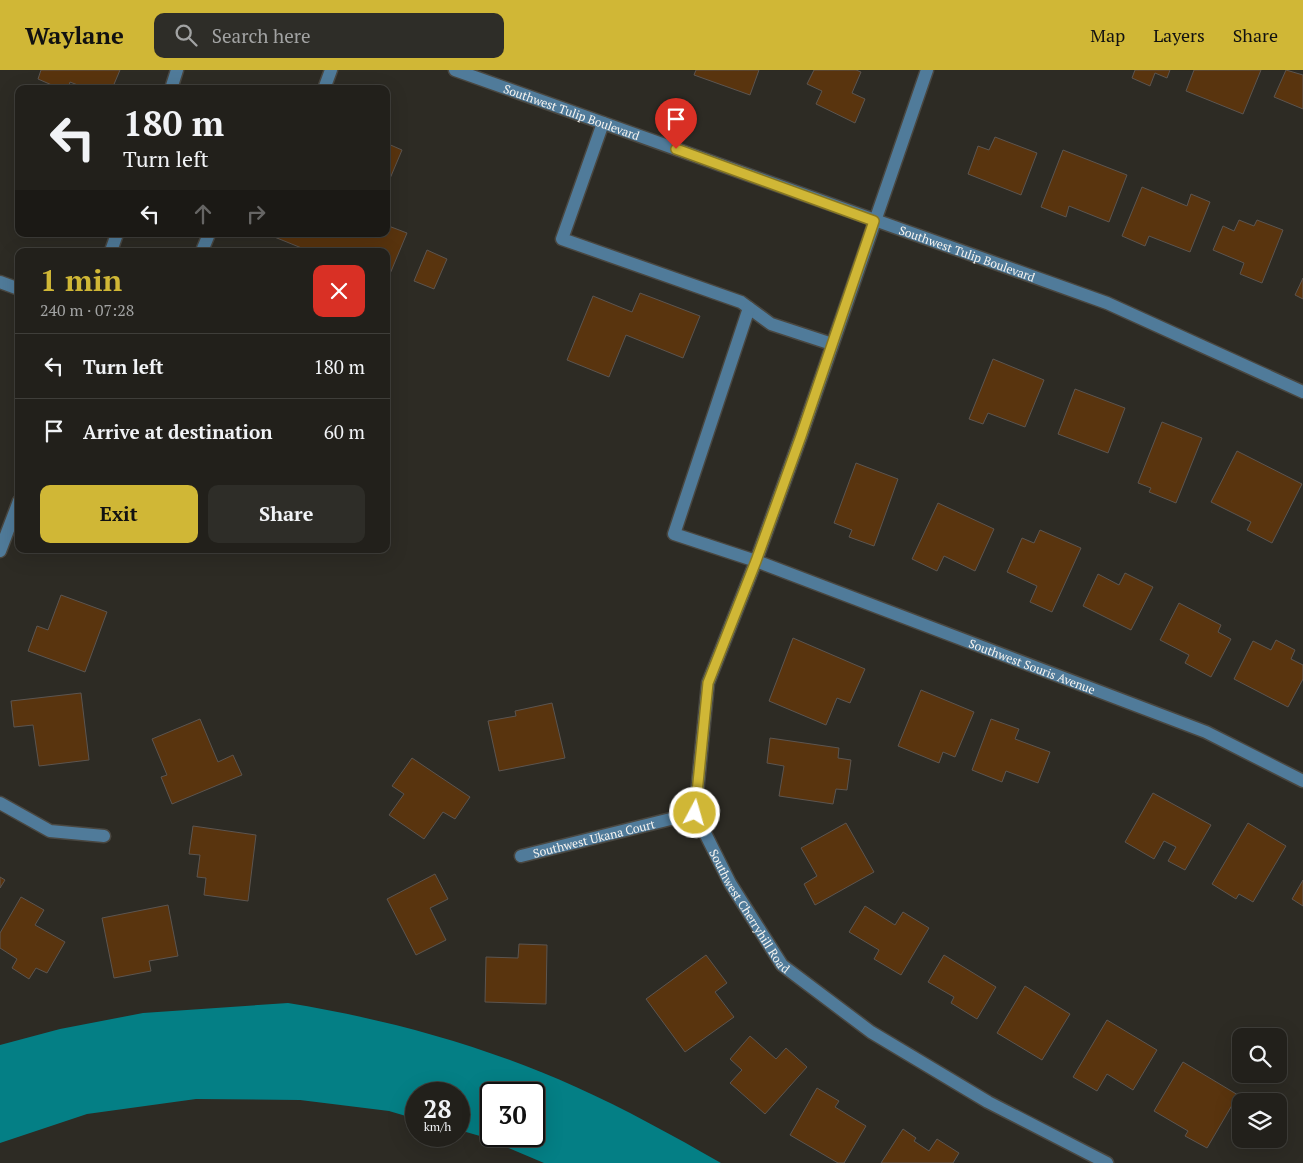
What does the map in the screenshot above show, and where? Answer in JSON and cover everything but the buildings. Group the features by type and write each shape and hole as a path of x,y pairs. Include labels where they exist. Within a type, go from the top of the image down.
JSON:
{"street":[{"path":"171,85 177,70"},
{"path":"325,85 331,70"},
{"name":"Southwest Tulip Boulevard","path":"455,70 1106,303 1303,392"},
{"path":"695,813 708,683 756,561 927,70"},
{"path":"603,123 562,239 741,302 771,324 832,344"},
{"path":"0,282 15,288"},
{"name":"Southwest Souris Avenue","path":"749,308 674,534 756,561 1206,732 1303,782"},
{"path":"0,551 15,512"},
{"path":"0,803 50,830 104,836"},
{"name":"Southwest Ukana Court","path":"521,856 695,813"},
{"name":"Southwest Cherryhill Road","path":"695,813 730,883 782,965 870,1032 988,1102 1108,1163"}],"water":[{"path":"288,1003 362,1017 471,1047 542,1072 594,1095 721,1163 544,1163 506,1147 545,1147 545,1082 480,1082 480,1136 470,1133 470,1082 405,1082 405,1116 389,1111 300,1100 196,1099 87,1114 0,1143 0,1045 60,1029 143,1013"}],"route":[{"path":"676,149 874,221 801,436 756,561 708,683 695,813"}]}
